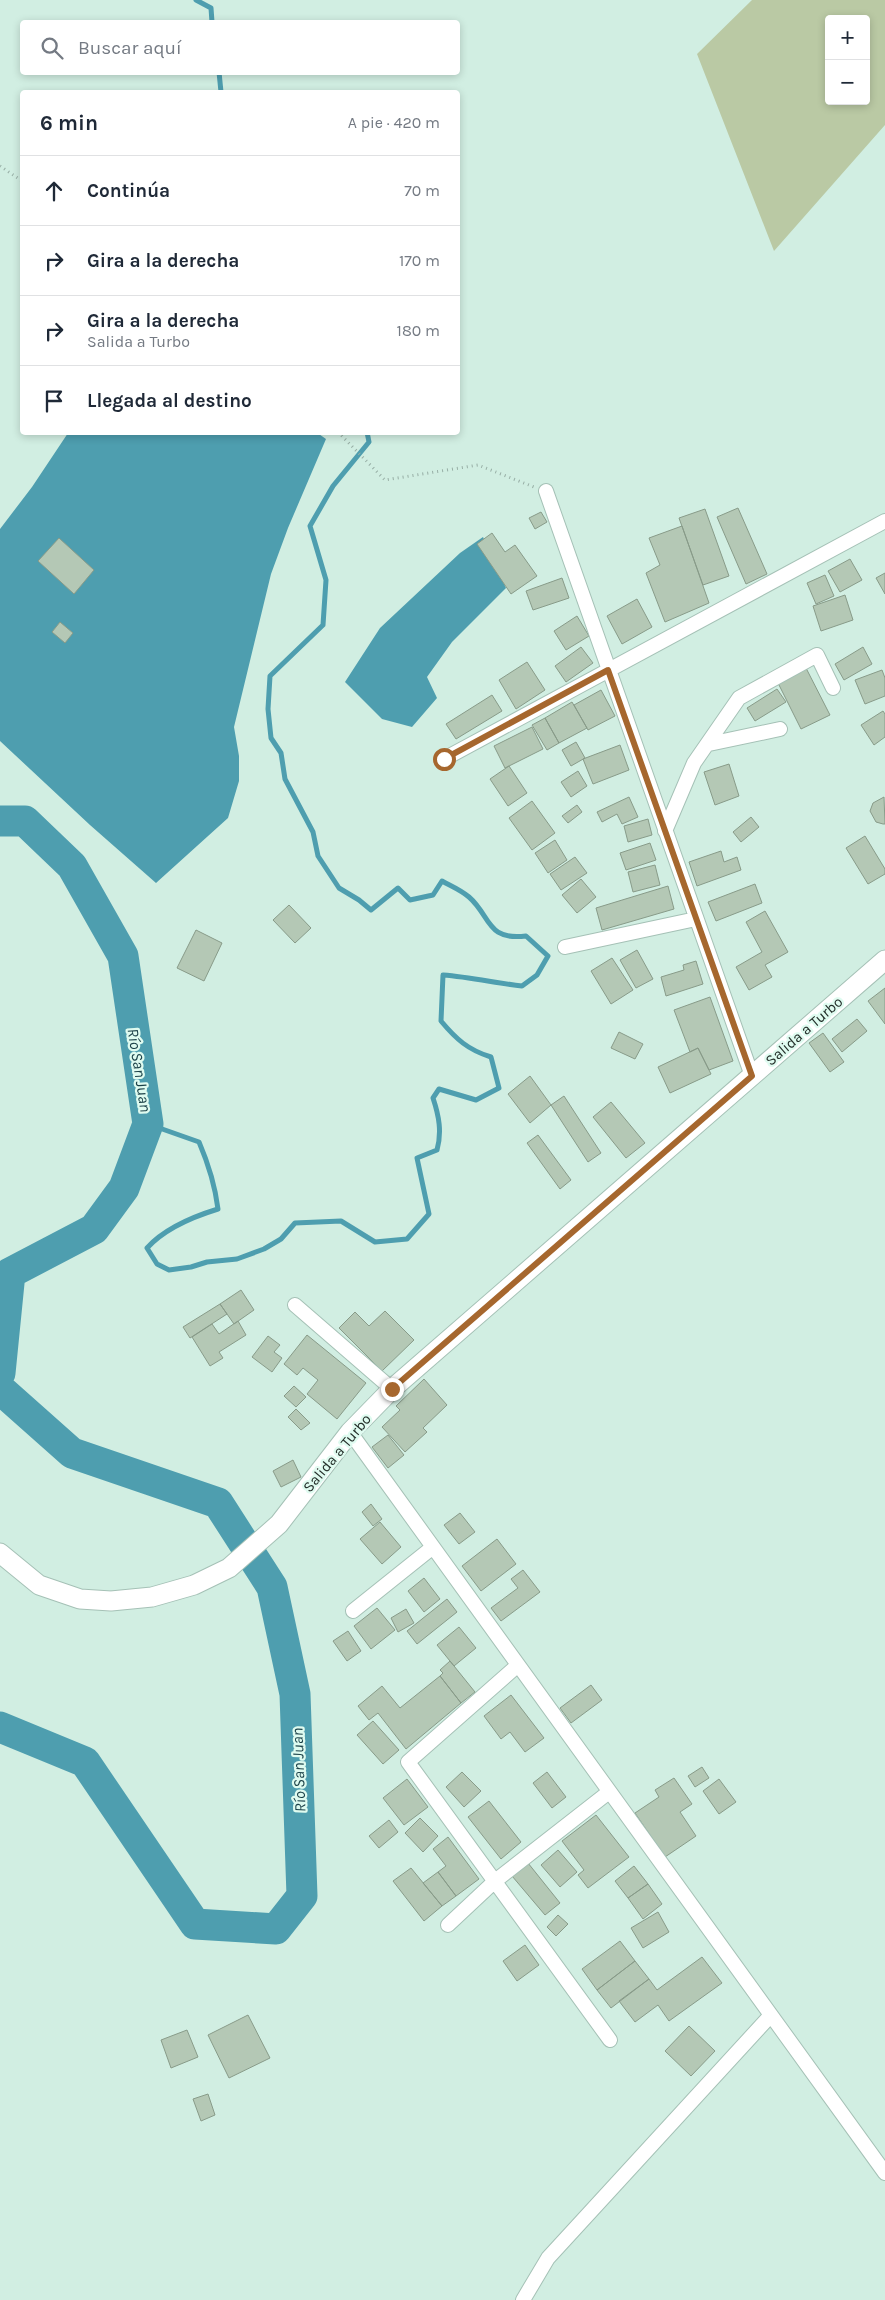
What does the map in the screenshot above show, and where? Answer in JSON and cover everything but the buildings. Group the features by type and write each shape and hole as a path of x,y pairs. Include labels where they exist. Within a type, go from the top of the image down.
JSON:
{"main road":[{"name":"Salida a Turbo","path":"0,1552 39,1585 80,1599 111,1601 152,1597 194,1585 229,1568 279,1524 350,1432 392,1389 885,960"}],"street":[{"path":"546,492 752,1076"},
{"path":"444,759 885,521"},
{"path":"665,831 694,763 709,744 739,698 817,655 832,688"},
{"path":"709,744 780,729"},
{"path":"566,947 696,920"},
{"path":"295,1305 392,1389"},
{"path":"350,1432 885,2173"},
{"path":"352,1611 433,1546"},
{"path":"518,1665 408,1762 610,2040"},
{"path":"448,1924 495,1881 609,1792"},
{"path":"522,2300 548,2258 771,2015"}],"path":[{"path":"0,166 20,180"},
{"path":"341,435 385,480 478,465 546,492"}],"green space":[{"path":"752,0 885,0 885,125 774,251 697,54"}],"water":[{"path":"67,435 320,435 326,439 288,528 271,574 234,727 239,756 239,781 228,818 156,883 90,825 0,741 0,529 32,487"},
{"path":"483,537 506,588 452,642 427,677 437,698 412,727 382,719 345,682 380,628 460,553"}],"waterway":[{"path":"196,0 211,8 212,20"},
{"path":"219,75 221,90"},
{"path":"148,1124 199,1142 211,1174 218,1209 179,1224 147,1248 157,1264 169,1270 191,1267 207,1262 237,1259 264,1249 281,1239 295,1223 341,1221 375,1242 407,1239 429,1214 417,1158 437,1150 439,1124 433,1098 439,1089 476,1100 499,1088 491,1057 463,1043 441,1021 443,975 522,986 537,975 548,956 526,936 513,937 496,931 469,897 442,881 433,895 410,900 398,888 371,910 339,888 318,856 313,832 285,779 281,753 271,738 268,709 270,676 323,625 326,580 310,526 333,486 369,442 368,435"},
{"name":"Río San Juan","path":"0,821 25,821 72,866 123,956 148,1124 124,1188 94,1229 10,1273 0,1373"},
{"name":"Río San Juan","path":"0,1389 72,1453 218,1503 272,1587 295,1694 302,1896 276,1929 195,1924 85,1762 0,1727"}],"route":[{"path":"392,1389 752,1076 608,670 444,759"}]}
